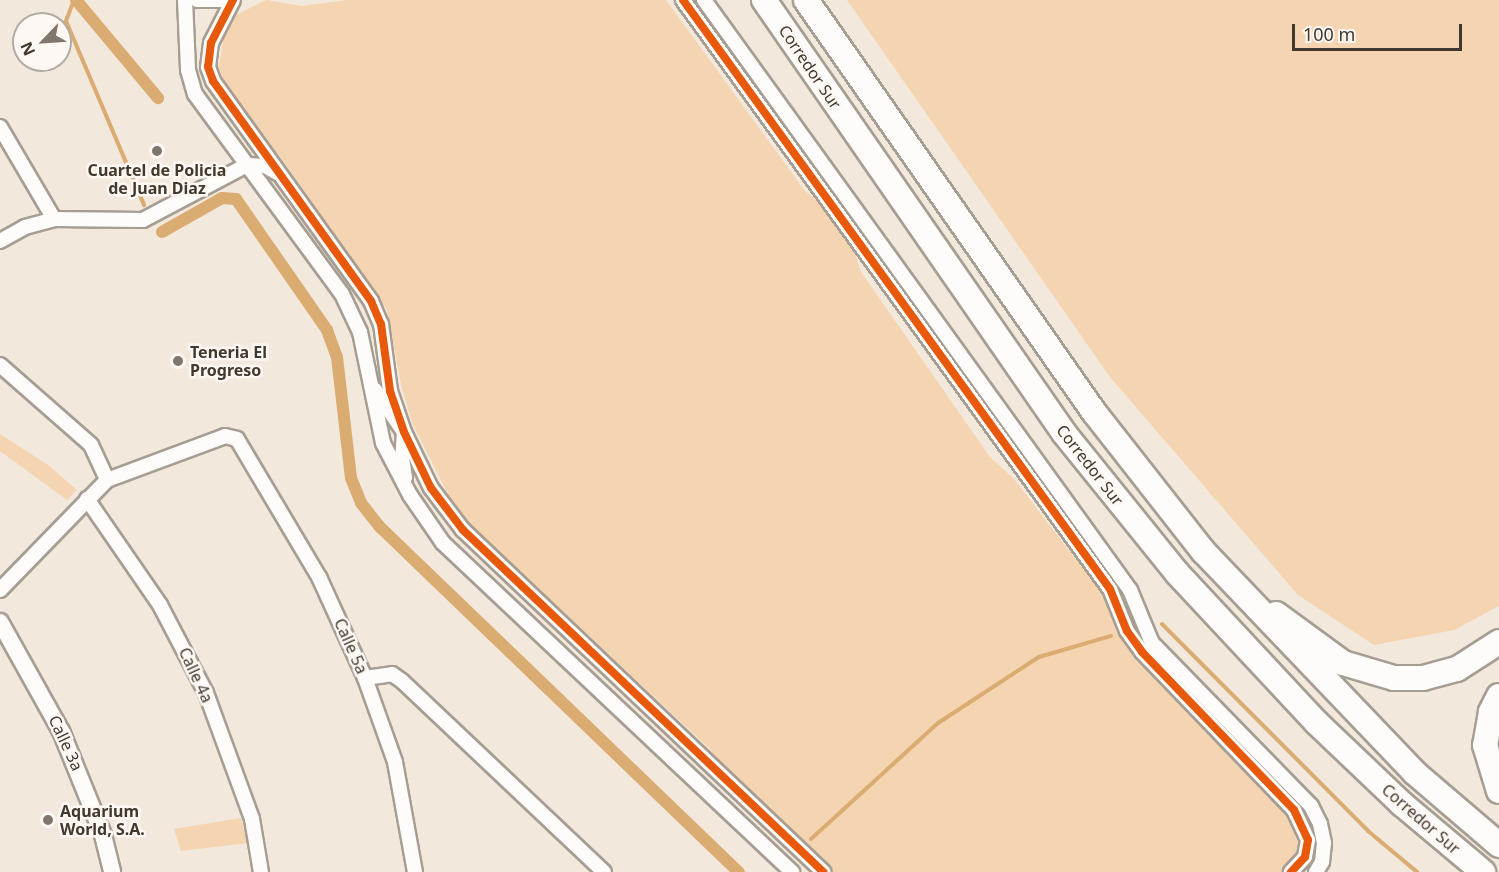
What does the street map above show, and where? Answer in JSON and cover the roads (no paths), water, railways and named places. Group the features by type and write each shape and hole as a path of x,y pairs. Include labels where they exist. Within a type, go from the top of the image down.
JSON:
{"highway":[{"name":"Corredor Sur","path":"764,0 1064,433 1170,565 1317,723 1402,804 1483,872"},
{"name":"Corredor Sur","path":"806,0 1094,412 1224,575 1415,774 1499,844"},
{"path":"1224,575 1328,654 1377,675 1408,680 1440,675 1457,669 1499,642"},
{"path":"1499,696 1491,712 1485,745 1499,791"}],"street":[{"path":"185,0 188,70 195,93 342,294 360,332 383,443 410,495 443,543 792,872"},
{"path":"197,0 226,0"},
{"path":"233,0 211,43 208,67 220,95 371,301 381,324 390,391 404,432 431,488 463,530 824,872"},
{"path":"683,0 1110,589 1138,647 1294,810 1308,840 1305,857 1291,872"},
{"path":"704,0 1130,590 1152,643 1311,806 1320,824 1324,843 1316,872"},
{"path":"0,127 54,219"},
{"path":"247,131 251,148 247,165"},
{"path":"0,241 25,227 54,219 143,220 247,165 265,166 281,176"},
{"path":"0,365 91,445 107,480 0,590"},
{"path":"368,374 382,406 404,432 402,458 410,495"},
{"name":"Calle 5a","path":"107,480 225,436 237,439 319,577 365,678 395,762 415,872"},
{"name":"Calle 4a","path":"87,499 160,605 206,693 252,819 261,872"},
{"name":"Calle 3a","path":"0,622 62,731 103,835 112,872"},
{"path":"557,651 582,664 609,669"},
{"path":"609,669 617,696 631,720"},
{"path":"365,678 392,674 402,681 604,872"}],"waterway":[{"path":"74,0 66,21 144,205"},
{"path":"76,0 158,98"},
{"path":"162,232 222,198 236,199 327,330 337,357 351,478 361,503 380,527 739,872"},
{"path":"1162,624 1368,831 1417,872"},
{"path":"811,839 938,723 1039,657 1111,636"}],"place":[{"name":"Cuartel de Policia de Juan Diaz","path":"157,151"},
{"name":"Teneria El Progreso","path":"178,361"},
{"name":"Aquarium World, S.A.","path":"48,820"}]}
